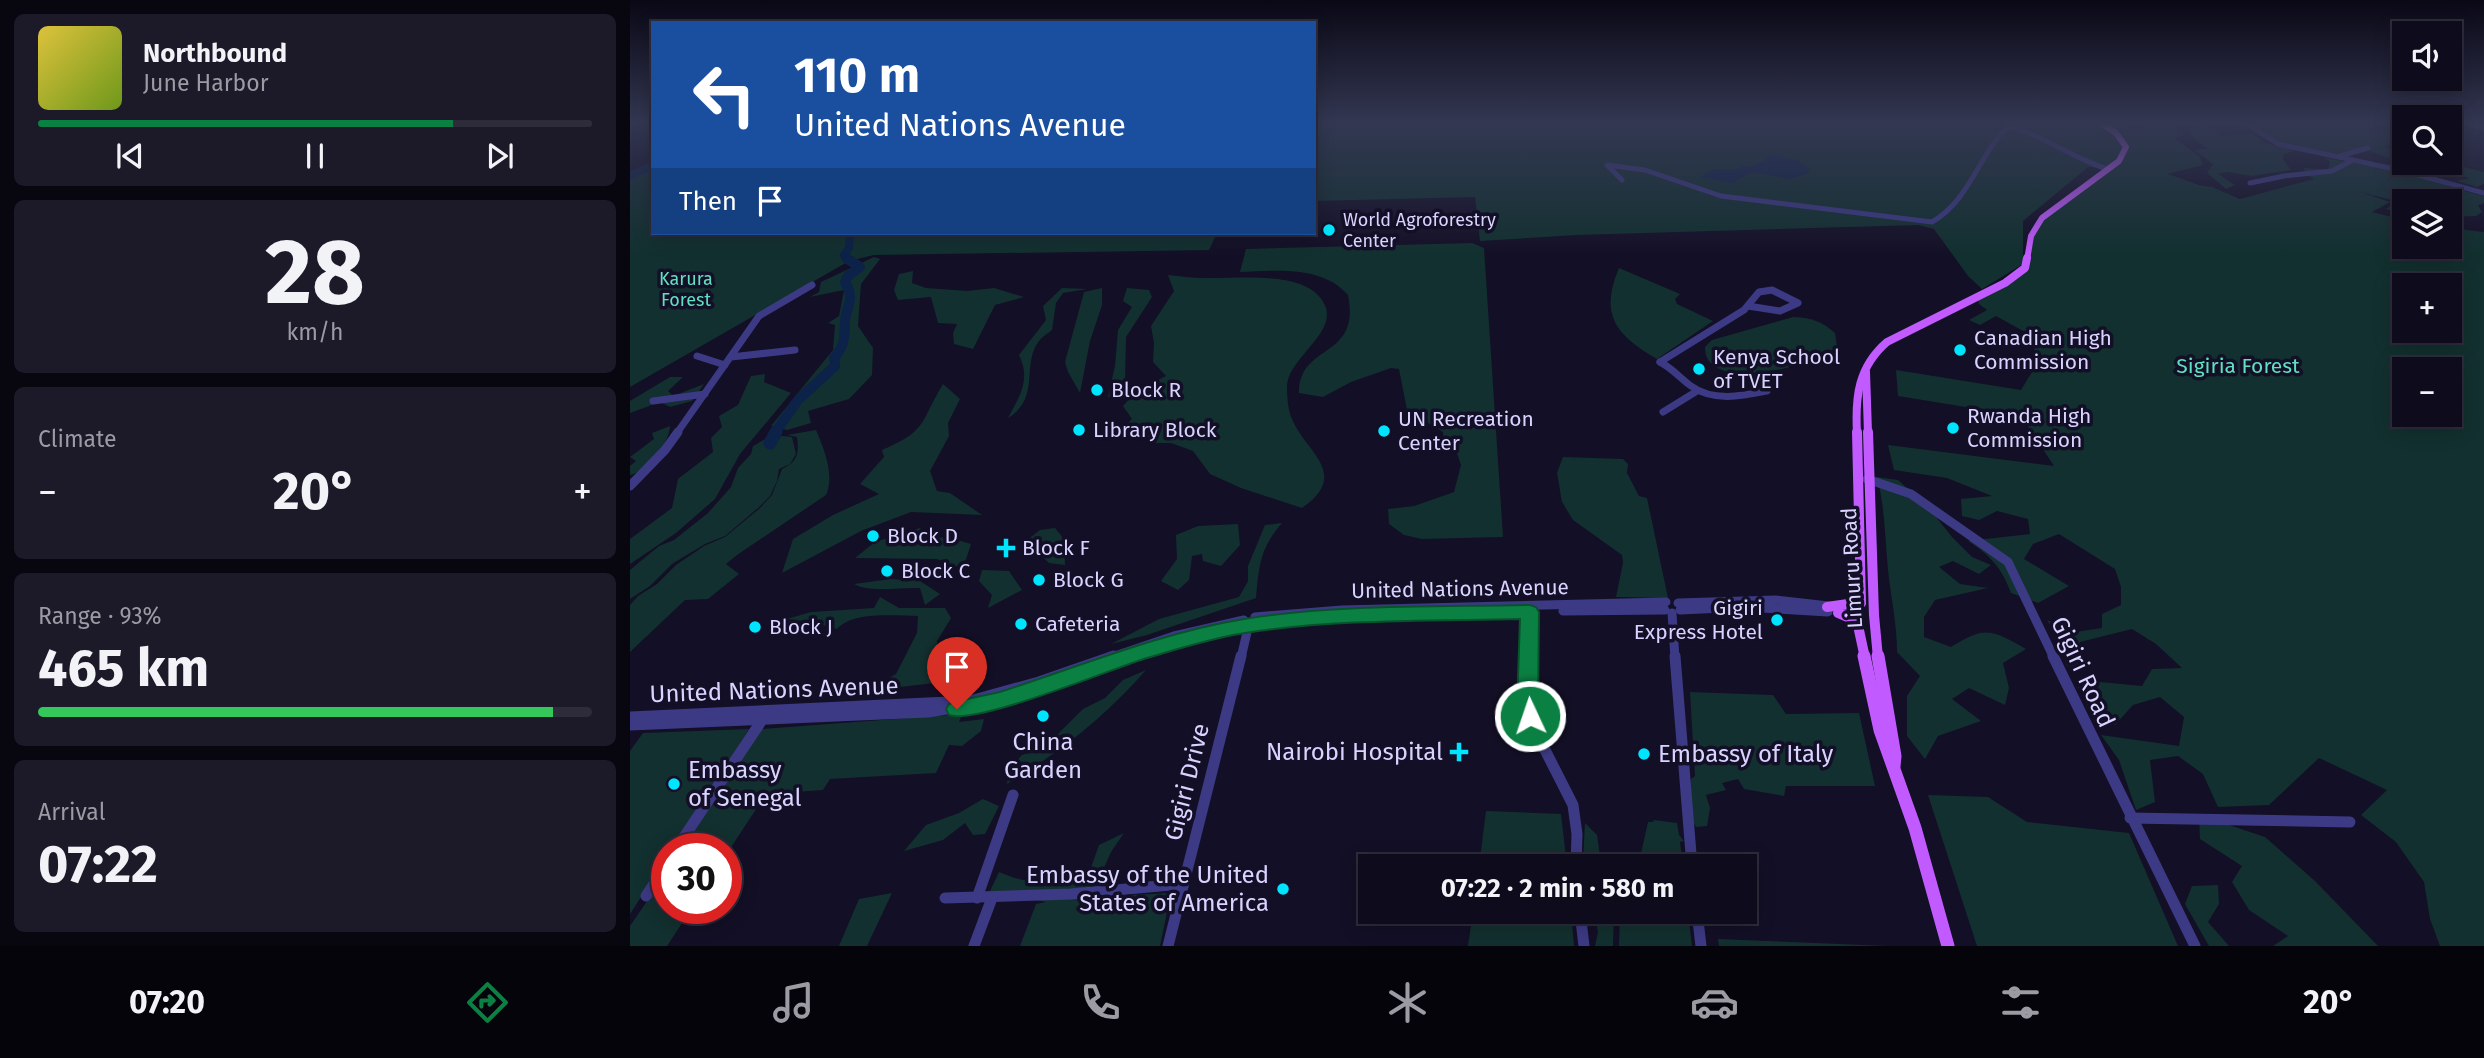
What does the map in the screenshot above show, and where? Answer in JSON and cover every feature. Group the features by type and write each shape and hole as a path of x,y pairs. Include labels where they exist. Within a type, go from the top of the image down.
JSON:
{"main road":[{"name":"Limuru Road","path":"1948,946 1915,828 1877,718 1858,621 1858,606 1863,600 1856,389 1878,349 1900,334 1991,289 2025,268 2031,236 2042,218 2107,169"},
{"name":"Limuru Road","path":"1866,368 1875,616 1879,664 1895,756 1894,765"},
{"path":"1859,498 1870,502"},
{"path":"1827,607 1847,604 1854,600 1857,568 1862,552"},
{"path":"1838,614 1867,626 1875,616 1870,605 1858,606"}],"street":[{"path":"1610,168 1622,180"},
{"path":"1631,168 1645,170 1721,196 1931,222 1944,215 1956,203 1976,168"},
{"path":"2250,183 2336,168"},
{"path":"2385,168 2484,193"},
{"path":"630,486 663,453 759,316 812,285"},
{"path":"1748,306 1770,312 1792,308 1798,303 1785,295 1768,290 1759,292 1748,306 1660,362 1672,368 1697,391 1733,396 1767,391"},
{"path":"731,357 795,350"},
{"path":"696,356 725,365"},
{"path":"1663,412 1697,391"},
{"path":"653,401 705,394"},
{"name":"Gigiri Road","path":"1857,472 1869,480 1911,494 2008,562 2130,818 2195,946"},
{"path":"1858,485 1869,480"},
{"name":"United Nations Avenue","path":"630,718 762,720 928,712 976,706 1145,651 1249,623 1341,616 1672,608 1776,600 1827,607 1858,606"},
{"path":"1672,608 1691,854"},
{"name":"United Nations Avenue","path":"630,726 684,719 970,701 1023,687 1171,636 1342,610 1757,608 1809,609 1838,614"},
{"path":"1530,612 1527,706 1539,738 1573,804 1575,854"},
{"name":"Gigiri Drive","path":"1168,946 1249,623"},
{"path":"688,833 762,720"},
{"path":"976,898 1013,796"},
{"path":"2130,818 2350,822"},
{"path":"945,898 1071,894 1182,884"},
{"path":"646,896 651,888"},
{"path":"974,946 992,898"},
{"path":"1581,924 1584,946"},
{"path":"1698,924 1701,946"}],"green space":[{"name":"Sigiria Forest","path":"1316,168 2087,168 2023,221 2023,264 1982,289 1968,276 1934,229 1919,225 1577,235 1480,241 1475,197 1316,201"},
{"name":"Sigiria Forest","path":"2108,168 2191,168 2168,174 2212,187 2240,199 2314,179 2305,174 2304,168 2382,168 2392,170 2392,175 2416,175 2451,185 2445,189 2392,189 2392,200 2360,192 2390,202 2372,212 2392,217 2392,259 2462,259 2462,229 2484,232 2484,946 2440,946 2430,919 2424,882 2396,842 2361,815 2387,790 2319,758 2269,805 2218,807 2203,774 2178,756 2150,760 2155,802 2136,810 2119,760 2101,735 2179,746 2184,717 2160,697 2133,705 2115,725 2092,714 2078,687 2100,682 2142,686 2152,669 2182,668 2156,644 2132,629 2080,642 2081,668 2067,666 2057,635 2047,620 2075,632 2102,628 2102,614 2121,605 2121,587 2115,569 2059,534 2033,544 2024,559 2069,586 2038,603 2011,593 2004,576 1994,563 1968,541 2030,534 2028,519 1997,511 1979,520 1962,516 1961,499 1992,496 1947,478 1894,470 1888,445 2054,466 2021,416 1898,396 1896,370 2021,390 2035,367 2034,337 1996,316 1980,325 1969,320 1987,310 1979,304 1976,295 2027,266 2035,226"},
{"path":"2210,168 2291,170 2252,176 2227,172 2218,174 2235,185 2226,189 2207,173"},
{"path":"2462,168 2484,172 2484,184 2477,187 2457,181 2470,178 2458,175 2462,175"},
{"name":"Karura Forest","path":"651,169 651,235 1216,235 1209,250 874,255 849,261 630,387 630,177"},
{"path":"2462,193 2484,196 2484,203 2478,205 2482,212 2476,216 2462,217"},
{"path":"1472,243 1484,248 1503,537 1422,539 1404,535 1389,524 1388,509 1414,506 1454,492 1461,465 1457,453 1444,449 1443,432 1407,410 1399,369 1391,368 1351,382 1323,397 1299,393 1308,365 1338,341 1346,331 1350,316 1348,295 1333,282 1309,274 1286,271 1240,272 1246,249"},
{"path":"874,257 880,259 861,284 858,326 873,348 872,375 849,399 808,411 811,423 787,430 771,426 833,350 835,325 828,323 839,316 844,290 810,297 819,292 821,282"},
{"path":"1619,268 1680,294 1675,299 1677,304 1713,321 1657,359 1631,341 1615,322 1611,299"},
{"path":"913,271 912,283 926,288 967,291 994,288 1024,297 995,305 973,349 954,344 953,333 957,324 938,323 931,297 898,300 894,290 899,274"},
{"path":"1168,275 1284,280 1313,290 1322,300 1327,311 1326,322 1295,366 1287,388 1290,414 1320,461 1324,472 1323,483 1317,495 1302,508 1241,488 1210,474 1193,451 1171,443 1151,443 1144,432 1120,430 1132,419 1123,406 1137,390 1166,376 1153,362 1151,326 1174,291"},
{"path":"1062,288 1087,289 1063,293 1056,303 1052,330 1040,340 1034,350 1024,401 1008,418 1020,395 1024,380 1019,355 1046,320 1043,306"},
{"path":"1102,288 1102,305 1090,341 1080,393 1065,362 1084,292"},
{"path":"1127,288 1149,290 1152,297 1126,337 1125,385 1120,396 1108,397 1115,366 1118,330 1132,307 1123,301"},
{"path":"1793,317 1811,319 1826,326 1835,333 1837,346 1809,361 1764,372 1723,370 1710,362 1705,347 1712,340"},
{"path":"765,374 764,382 791,393 740,454 715,499 676,533 630,564 630,539 672,508 678,479 713,452 711,438 722,427 719,416 738,405 751,376"},
{"path":"670,377 683,377 668,391 673,396 704,384 692,401 670,407 660,402 630,413 630,401"},
{"path":"943,384 960,399 948,423 949,436 930,471 937,491 950,493 982,515 911,512 861,531 782,573 793,539 833,515 879,494 860,484 884,457 882,450 908,437 921,424"},
{"path":"670,426 666,440 656,455 643,468 630,475 630,466 636,461 630,457 654,439 652,433"},
{"path":"816,430 829,471 826,495 737,555 726,564 739,574 708,599 685,600 630,652 630,605 676,565 704,546 725,537 760,508 772,495 782,469 796,456 797,437 787,435"},
{"path":"792,437 796,454 790,464 779,469 770,496 725,536 705,544 672,564 650,586 630,599 630,570 659,546 674,540 708,513 731,487 738,468 751,454 753,446 767,438"},
{"path":"1563,457 1623,459 1628,464 1627,473 1639,496 1647,498 1668,598 1616,597 1623,563 1622,555 1573,520 1562,502 1557,473"},
{"path":"1877,477 1898,480 1929,508 1972,557 1991,565 1979,574 1953,561 1939,567 1960,584 1988,588 1935,600 1924,617 1924,637 1951,647 1973,635 1989,633 1997,634 2026,649 2003,663 2009,688 2005,705 1969,688 1952,699 1981,721 1938,736 1925,759 1907,736 1907,696 1920,676 1897,652"},
{"path":"1282,523 1265,549 1256,598 1147,635 1111,644 1159,619 1239,597 1248,581 1248,566 1265,525"},
{"path":"1238,524 1240,545 1221,566 1203,561 1202,554 1192,556 1189,580 1178,590 1161,581 1177,559 1176,535 1198,526"},
{"path":"920,528 929,539 947,537 971,544 963,569 937,559 855,558 875,542"},
{"path":"1055,528 1064,539 1065,565 1049,563 1026,541 1040,530"},
{"path":"982,570 1009,571 1022,590 988,608 992,595 979,581"},
{"path":"891,579 920,581 940,594 925,605 920,588 876,589 854,584"},
{"path":"880,597 899,608 945,608 951,618 937,641 939,656 972,665 943,682 866,691 896,674 917,633 918,616 864,617 844,623 837,629 787,619 811,612 874,608"},
{"path":"1146,670 1115,703 1081,733 1007,784 1009,769 1022,755 1044,748 1083,709 1105,698 1123,680"},
{"path":"1690,692 1773,695 1786,714 1859,713 1875,786 1786,786 1784,796 1744,789 1738,779 1722,783 1726,790 1706,795 1710,808 1707,826 1696,827 1689,813 1691,779 1695,776"},
{"path":"962,714 959,722 984,719 981,731 962,746 949,745 936,773 830,779 823,790 766,794 740,833 693,833 761,729"},
{"path":"749,729 682,833 651,833 651,882 630,914 630,751 643,733"},
{"path":"1928,795 1988,797 2027,822 2129,833 2178,946 1977,946"},
{"path":"983,799 999,806 985,834 973,835 965,823 943,840 904,851 926,825 959,813"},
{"path":"1486,811 1561,814 1566,854 1481,854"},
{"path":"2199,815 2265,837 2315,881 2378,946 2273,946 2288,936 2249,910 2232,882 2242,866 2200,839"},
{"path":"1648,822 1677,823 1679,835 1684,841 1680,842 1682,854 1641,854"},
{"path":"1585,823 1597,835 1600,854 1583,854"},
{"path":"1124,833 1111,852 1091,897 1171,893 1160,946 1020,946 1036,904 1046,902 990,891 999,872 1033,882 1055,882 1077,877 1089,873 1099,845"},
{"path":"2218,885 2219,904 2208,922 2229,946 2209,946 2185,904 2192,886"},
{"path":"892,893 867,946 839,946 859,899"},
{"path":"651,895 651,924 681,924 667,946 630,946 630,926"},
{"path":"1471,924 1572,924 1574,946 1468,946"},
{"path":"1596,924 1614,924 1613,946 1595,946 1598,932"},
{"path":"1620,924 1689,924 1692,946 1619,946"},
{"path":"1718,939 1888,946 1719,946"}],"water":[{"path":"1714,169 1810,169 1807,174 1790,179 1752,172 1732,183 1700,177"}],"waterway":[{"path":"630,176 646,168"},
{"path":"847,260 844,255 849,248 850,235"},
{"path":"775,433 798,400 835,366 834,358 844,340 850,298 845,282 848,276 860,267 846,258"},
{"path":"770,443 776,432"}],"place":[{"name":"World Agroforestry Center","path":"1329,230"},
{"name":"Canadian High Commission","path":"1960,350"},
{"name":"Kenya School of TVET","path":"1699,369"},
{"name":"Block R","path":"1097,390"},
{"name":"Rwanda High Commission","path":"1953,428"},
{"name":"Library Block","path":"1079,430"},
{"name":"UN Recreation Center","path":"1384,431"},
{"name":"Block D","path":"873,536"},
{"name":"Block F","path":"1006,548"},
{"name":"Block C","path":"887,571"},
{"name":"Block G","path":"1039,580"},
{"name":"Gigiri Express Hotel","path":"1777,620"},
{"name":"Cafeteria","path":"1021,624"},
{"name":"Block J","path":"755,627"},
{"name":"China Garden","path":"1043,716"},
{"name":"Nairobi Hospital","path":"1459,752"},
{"name":"Embassy of Italy","path":"1644,754"},
{"name":"Embassy of Senegal","path":"674,784"},
{"name":"Embassy of the United States of America","path":"1283,889"}],"route":[{"path":"957,709 1001,700 1145,651 1243,626 1248,628 1256,624 1341,616 1530,612 1527,706 1530,716"}]}
